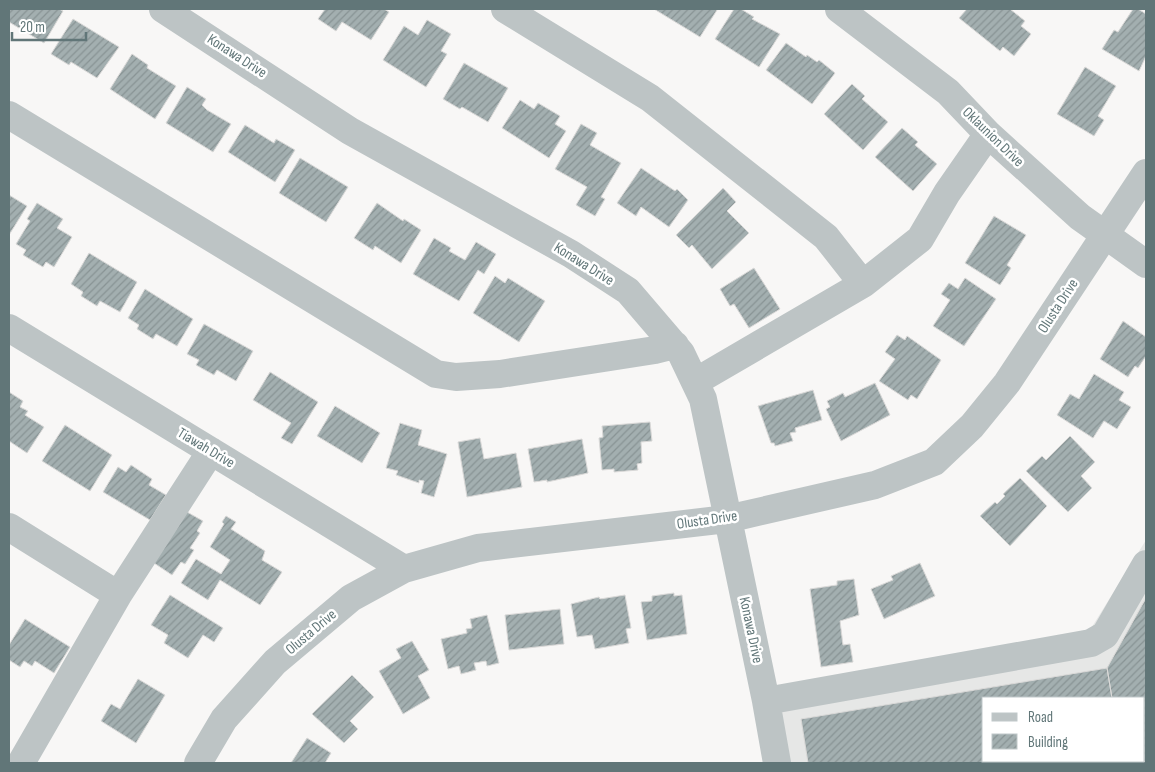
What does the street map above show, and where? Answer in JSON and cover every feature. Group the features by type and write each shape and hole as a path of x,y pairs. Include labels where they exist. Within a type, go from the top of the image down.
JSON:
{"street":[{"name":"Konawa Drive","path":"163,9 350,131 571,254 604,275 628,291 681,353 703,399 766,701 777,763"},
{"path":"505,9 650,98 826,237 863,284"},
{"name":"Oklaunion Drive","path":"840,9 948,92 988,134 1080,217 1104,236 1146,264"},
{"path":"9,116 436,374 456,377 500,374 655,350 674,345"},
{"path":"695,382 863,284 920,239 947,193 988,134"},
{"name":"Olusta Drive","path":"198,763 224,719 276,662 351,598 404,569 478,548 727,519 875,484 934,462 972,426 1007,383 1146,173"},
{"name":"Tiawah Drive","path":"9,328 404,569"},
{"path":"24,756 118,595 211,451"},
{"path":"9,527 118,595"},
{"path":"766,701 1091,644 1105,635 1146,564"}],"shaded area":[{"path":"1146,540 1146,763 782,763 774,689 1090,630"}],"building":[{"path":"9,9 59,9 63,11 44,43 9,22"},
{"path":"325,9 384,9 389,12 371,40 342,22 336,31 318,19"},
{"path":"654,9 715,9 717,10 700,37"},
{"path":"734,9 741,9 754,17 752,19 780,34 759,67 715,39"},
{"path":"967,9 1010,9 1025,21 1021,26 1031,34 1014,56 1003,47 1000,51 959,18"},
{"path":"1133,9 1138,9 1146,14 1146,56 1139,71 1102,49 1114,30 1118,32"},
{"path":"73,19 119,47 97,78 71,62 69,65 51,54"},
{"path":"427,20 451,34 441,51 447,54 426,87 383,60 404,26 418,35"},
{"path":"786,43 806,57 807,55 817,62 819,60 835,73 812,104 766,70"},
{"path":"132,54 148,65 147,68 176,86 155,119 110,89"},
{"path":"464,63 508,88 488,122 462,107 460,109 443,99"},
{"path":"1085,67 1116,86 1098,116 1104,120 1094,136 1057,114"},
{"path":"852,84 865,96 862,99 888,122 863,150 824,114"},
{"path":"187,87 206,99 202,105 207,110 231,124 213,152 166,123"},
{"path":"520,100 534,109 538,103 560,116 555,124 566,131 549,158 502,128"},
{"path":"581,124 597,133 590,145 621,163 601,197 605,199 595,216 576,205 587,187 555,169"},
{"path":"245,125 274,143 276,139 295,150 275,182 228,152"},
{"path":"902,128 918,142 915,145 937,164 913,191 875,157"},
{"path":"300,158 348,187 326,222 279,193"},
{"path":"641,168 675,191 677,189 688,200 669,227 641,207 636,216 617,203"},
{"path":"723,188 736,202 727,211 749,233 712,269 692,245 689,248 676,235"},
{"path":"9,195 27,206 9,235"},
{"path":"37,203 63,219 57,228 72,237 54,267 46,262 43,267 23,255 26,250 16,244 30,221 27,219"},
{"path":"377,203 403,221 404,219 421,230 401,263 375,246 373,250 354,238"},
{"path":"994,216 1026,235 1007,265 1011,268 1000,285 965,263"},
{"path":"434,238 451,248 449,251 465,260 476,242 496,254 484,274 478,270 459,301 413,274"},
{"path":"89,253 137,282 120,312 100,301 97,306 81,296 83,292 71,284"},
{"path":"754,268 780,309 749,328 734,304 730,306 720,289"},
{"path":"495,276 505,283 508,278 545,301 519,342 473,313"},
{"path":"965,278 996,299 964,346 933,326 950,300 941,294 949,283 958,289"},
{"path":"145,289 193,319 177,346 156,334 153,339 137,329 139,325 128,318"},
{"path":"1123,321 1146,337 1146,356 1138,368 1135,366 1128,377 1100,359"},
{"path":"204,324 253,351 236,381 217,370 214,375 196,365 199,360 187,354"},
{"path":"897,335 905,340 907,336 941,360 917,399 911,395 908,400 879,381 895,359 885,352"},
{"path":"270,372 318,402 292,444 281,438 291,423 253,400"},
{"path":"1094,374 1124,392 1119,400 1131,407 1117,429 1104,421 1093,438 1057,415 1070,394 1079,399"},
{"path":"875,383 890,415 841,441 826,409 830,407 827,401 843,393 845,397"},
{"path":"813,390 822,420 795,428 796,432 790,433 793,441 775,446 774,443 771,443 758,406"},
{"path":"9,392 23,401 20,407 28,411 25,415 44,427 27,453 9,441"},
{"path":"335,406 380,433 362,463 317,436"},
{"path":"650,422 652,441 641,442 642,463 637,464 638,470 614,472 614,469 602,470 599,438 603,437 602,426"},
{"path":"400,423 422,430 418,445 447,454 434,497 421,493 424,481 419,480 419,483 396,475 398,471 386,468"},
{"path":"65,425 112,455 90,491 42,461"},
{"path":"1070,436 1095,462 1081,476 1092,488 1068,512 1026,471 1042,456 1046,460"},
{"path":"480,438 484,459 516,453 522,487 467,497 458,442"},
{"path":"582,439 588,473 547,482 547,480 534,482 528,449"},
{"path":"131,465 152,479 149,485 166,495 150,520 103,492 118,467 126,472"},
{"path":"1020,478 1047,506 1010,546 980,516 995,502 997,504 1005,496 1003,494"},
{"path":"187,512 203,521 197,531 200,533 190,548 194,550 185,564 181,562 172,575 154,563"},
{"path":"226,516 236,522 231,529 265,551 262,560 282,572 260,605 220,580 208,600 181,583 196,559 221,574 230,560 210,547 224,524 222,522"},
{"path":"920,563 935,596 884,619 871,589 893,580 891,576"},
{"path":"854,579 859,615 840,621 843,645 850,644 853,662 821,667 810,589 837,585 837,581"},
{"path":"674,593 674,596 682,595 687,634 647,640 641,602 652,601 652,596"},
{"path":"170,595 223,628 214,642 203,635 188,658 164,643 168,635 151,625"},
{"path":"625,595 631,628 626,629 629,643 595,649 592,635 577,637 571,604 599,597 600,599"},
{"path":"1146,598 1145,761 1145,697 1112,697 1107,668"},
{"path":"560,609 564,644 509,650 505,615"},
{"path":"487,615 499,663 487,666 486,661 474,663 476,670 461,674 459,666 448,669 441,639 467,633 466,629 472,628 470,619"},
{"path":"25,619 70,647 54,673 35,661 32,666 24,661 20,667 9,660 9,645"},
{"path":"412,641 429,670 418,676 430,698 403,714 379,671 401,658 396,649"},
{"path":"1107,668 1112,697 982,697 982,762 1123,763 808,763 801,719"},
{"path":"352,675 374,697 350,721 358,729 344,743 312,714"},
{"path":"138,679 165,695 136,743 101,721 111,704 120,709"},
{"path":"307,738 331,753 325,763 291,763"},
{"path":"1122,762 1144,762 1144,763"}]}
